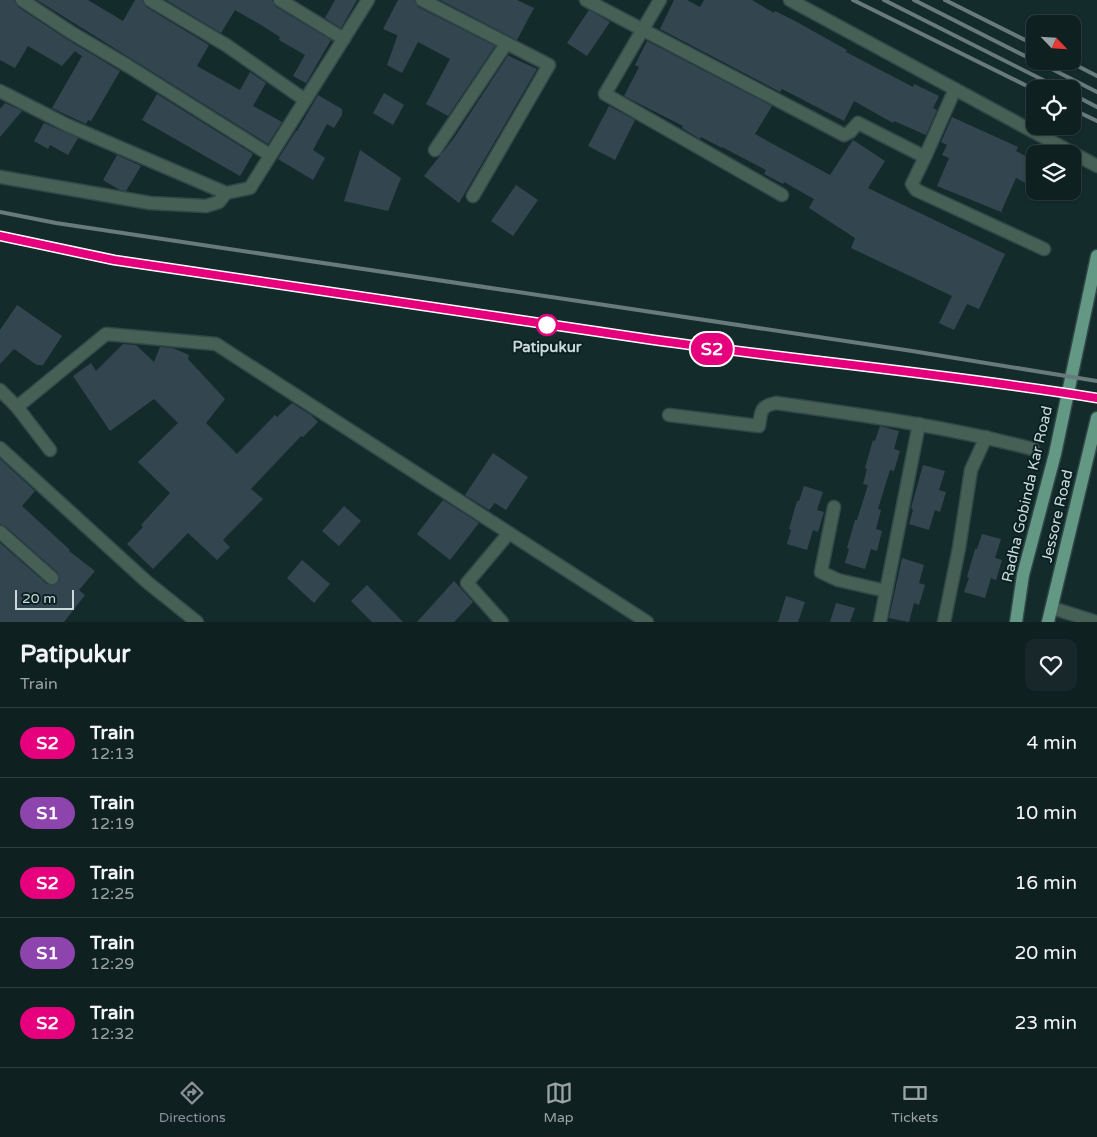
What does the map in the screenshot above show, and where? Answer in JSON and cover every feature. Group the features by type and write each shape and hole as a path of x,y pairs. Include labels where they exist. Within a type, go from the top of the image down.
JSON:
{"main road":[{"name":"Radha Gobinda Kar Road","path":"1016,622 1023,575 1055,454 1097,256"},
{"name":"Jessore Road","path":"1048,622 1097,418"}],"street":[{"path":"22,0 270,155"},
{"path":"150,0 226,45 306,100"},
{"path":"280,0 344,38"},
{"path":"0,91 67,125 226,192 250,188 368,0"},
{"path":"422,0 549,65 473,196"},
{"path":"586,0 844,135 850,132 858,123 925,157"},
{"path":"660,0 605,94 782,195"},
{"path":"790,0 1097,166"},
{"path":"435,150 506,44"},
{"path":"955,89 912,184 916,190 1044,249"},
{"path":"0,177 159,204 206,206 219,202 226,192"},
{"path":"17,407 106,334 216,344 647,622"},
{"path":"0,390 17,407 50,450"},
{"path":"669,415 759,426 763,408 767,404 776,402 882,417 1034,449"},
{"path":"880,622 919,424"},
{"path":"944,622 959,548 971,470 986,438"},
{"path":"0,448 147,582 197,622"},
{"path":"834,507 821,572 838,580 886,590"},
{"path":"0,532 52,578"},
{"path":"502,622 467,582 510,533"},
{"path":"1052,608 1097,622"}],"building":[{"path":"0,0 14,0 18,7 120,71 91,121 88,120 86,124 52,108 82,56 75,51 62,66 28,46 15,68 0,60"},
{"path":"37,0 88,0 123,21 135,0 142,0 146,7 209,45 197,66 240,90 250,72 266,83 253,106 282,122 268,144"},
{"path":"166,0 272,0 276,7 331,40 306,83 293,76 305,55 279,40 280,37 261,25 235,10 221,33"},
{"path":"335,0 357,0 341,28 325,18"},
{"path":"398,0 414,0 418,7 495,46 448,116 426,104 450,59 418,42 402,73 387,65 397,35 383,29"},
{"path":"440,0 517,0 534,8 517,40"},
{"path":"674,0 687,0 700,7 704,0 752,0 774,13 775,11 795,21 847,50 846,52 913,87 914,84 939,96 933,108 937,110 926,135 894,121 893,123 854,101 844,121 782,89 780,92 660,29"},
{"path":"589,10 610,22 587,56 567,43"},
{"path":"647,41 772,106 755,134 830,175 853,140 885,161 868,188 1005,254 979,309 967,304 954,330 939,323 952,296 851,248 855,238 809,208 814,199 784,182 783,184 764,174 766,170 701,137 700,139 682,128 683,126 624,96 639,67 635,65"},
{"path":"509,54 509,56 537,69 459,203 424,176 454,138"},
{"path":"384,93 404,105 393,125 373,113"},
{"path":"157,94 253,154 240,176 142,120"},
{"path":"318,95 342,109 342,115 334,128 327,124 313,150 325,158 313,180 278,159"},
{"path":"5,103 22,111 0,137 0,109"},
{"path":"609,106 635,120 615,160 588,146"},
{"path":"952,117 1018,147 1016,151 1026,156 1026,183 1016,178 1001,212 937,186 949,158 942,155 947,145 941,142"},
{"path":"44,123 78,138 68,155 50,145 48,149 34,141"},
{"path":"360,150 401,178 388,211 344,201"},
{"path":"117,155 141,166 126,191 120,190 103,180"},
{"path":"516,185 538,200 513,236 491,221"},
{"path":"17,305 62,336 43,365 37,365 14,349 0,364 0,330"},
{"path":"123,344 136,345 154,362 160,347 173,348 189,355 188,359 225,399 206,423 237,454 275,415 277,417 292,403 311,415 318,422 303,437 301,436 251,489 263,499 223,540 230,547 217,560 188,533 153,569 127,544 143,527 141,525 170,493 138,462 178,423 154,399 110,431 73,376 91,363 96,371"},
{"path":"880,426 899,431 894,449 900,451 894,471 890,470 878,509 881,510 876,529 882,531 877,551 871,549 865,569 845,563 855,520 857,520 868,485 863,484 867,469 865,468 873,440 875,441"},
{"path":"493,453 528,477 506,510 495,503 489,510 465,495"},
{"path":"0,459 35,491 22,506 69,551 95,571 79,590 85,595 64,622 0,622 0,543 47,584 55,585 60,579 57,572 5,526 0,524"},
{"path":"923,465 945,471 939,490 946,492 940,512 935,510 929,530 909,524 913,510 911,508"},
{"path":"804,486 823,492 817,510 824,512 818,532 813,530 807,550 787,544 797,501 799,501"},
{"path":"443,500 479,523 450,560 417,534"},
{"path":"344,506 361,521 339,546 322,531"},
{"path":"982,534 1001,539 995,558 1002,560 996,580 991,578 985,598 964,592 975,549 977,549"},
{"path":"902,558 924,565 919,583 925,585 919,605 914,603 909,622 889,618"},
{"path":"302,560 330,584 314,603 287,578"},
{"path":"454,581 473,602 454,622 417,622"},
{"path":"367,585 403,622 372,622 351,601"},
{"path":"786,596 805,602 798,622 778,622"},
{"path":"836,603 855,608 850,622 830,622"}],"railway":[{"path":"853,0 1026,86"},
{"path":"884,0 1043,80"},
{"path":"914,0 1026,56"},
{"path":"945,0 1026,40"},
{"path":"1081,68 1097,76"},
{"path":"1054,70 1097,92"},
{"path":"1081,99 1097,107"},
{"path":"1081,113 1097,121"},
{"path":"0,212 56,223 912,351 1097,381"},
{"path":"0,236 114,260 731,352 922,373 1097,398"}],"train":[{"name":"S2","path":"0,236 114,260 731,352 922,373 1097,398"}],"place":[{"name":"Patipukur","path":"547,325"}]}
